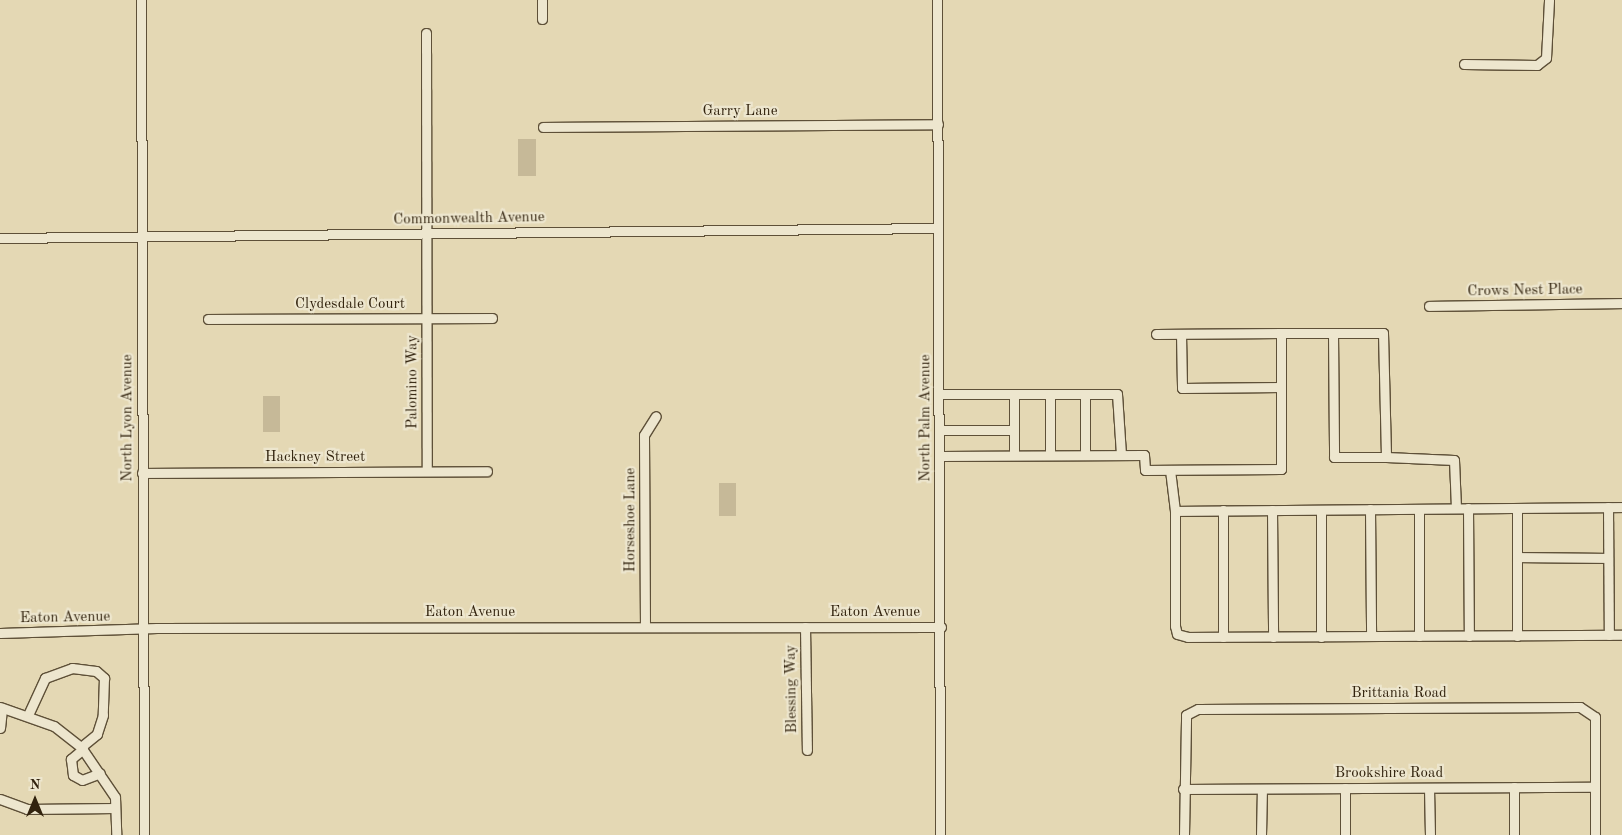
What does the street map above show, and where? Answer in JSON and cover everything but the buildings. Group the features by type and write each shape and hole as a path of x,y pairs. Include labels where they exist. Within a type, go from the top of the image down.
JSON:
{"street":[{"name":"North Lyon Avenue","path":"141,0 144,835"},
{"path":"542,0 542,20"},
{"name":"North Palm Avenue","path":"937,0 941,627 940,835"},
{"path":"1464,64 1537,65 1546,58 1549,0"},
{"name":"Palomino Way","path":"426,34 427,471"},
{"name":"Garry Lane","path":"543,127 938,124"},
{"name":"Commonwealth Avenue","path":"0,238 938,228"},
{"name":"Crows Nest Place","path":"1429,306 1622,303"},
{"name":"Clydesdale Court","path":"208,319 492,318"},
{"path":"940,456 1144,454 1145,470 1281,470 1281,333"},
{"path":"1332,333 1334,456 1446,456 1454,460 1456,508"},
{"path":"1156,334 1383,333 1386,338 1386,456"},
{"path":"1181,334 1182,388 1281,387"},
{"path":"939,394 1084,394 1120,397 1121,455"},
{"path":"1014,394 1014,455"},
{"path":"1050,394 1050,455"},
{"path":"1084,394 1085,455"},
{"name":"Horseshoe Lane","path":"645,627 644,435 656,416"},
{"path":"939,430 1014,430"},
{"path":"1170,470 1175,511 1177,634 1223,637 1622,635"},
{"name":"Hackney Street","path":"142,473 487,471"},
{"path":"1608,507 1608,635"},
{"path":"1175,511 1622,507"},
{"path":"1468,508 1468,636"},
{"path":"1517,508 1517,636"},
{"path":"1370,509 1371,636"},
{"path":"1419,509 1420,636"},
{"path":"1223,510 1223,637"},
{"path":"1272,510 1273,637"},
{"path":"1321,510 1321,637"},
{"path":"1517,558 1608,558"},
{"name":"Blessing Way","path":"806,627 807,750"},
{"name":"Eaton Avenue","path":"0,633 143,630 941,627"},
{"path":"28,715 46,678 72,668 96,671 104,678 104,715 97,734 71,759 73,775 82,780 100,772"},
{"path":"0,728 1,708 28,715 54,726 82,748 100,772 115,797 116,835"},
{"name":"Brittania Road","path":"1184,789 1186,715 1198,709 1580,708 1595,717 1594,787"},
{"path":"1514,787 1514,835"},
{"path":"1594,787 1595,835"},
{"name":"Brookshire Road","path":"1184,789 1594,787"},
{"path":"1345,788 1345,835"},
{"path":"1428,788 1430,835"},
{"path":"1184,789 1184,835"},
{"path":"1261,835 1262,789"},
{"path":"0,799 27,809 115,808"}],"shaded area":[{"path":"518,139 536,139 536,176 518,176"},
{"path":"263,396 280,396 280,432 263,432"},
{"path":"719,483 736,483 736,516 719,516"}]}
